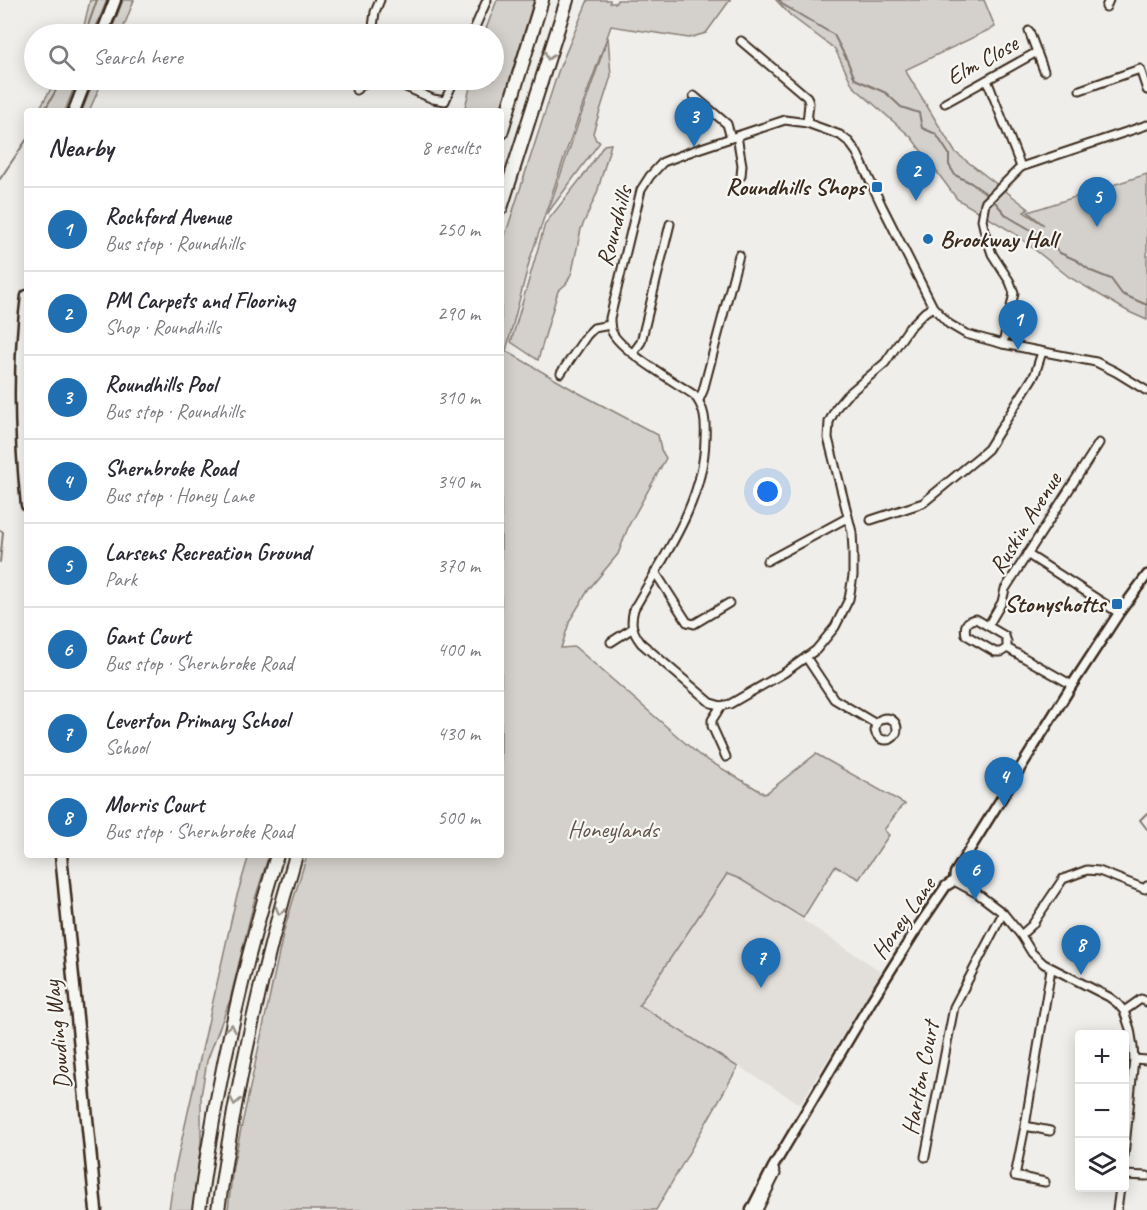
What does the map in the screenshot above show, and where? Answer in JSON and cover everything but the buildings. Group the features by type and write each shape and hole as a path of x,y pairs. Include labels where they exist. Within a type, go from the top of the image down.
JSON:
{"highway":[{"path":"504,124 542,0"},
{"path":"504,199 567,0"},
{"path":"199,1210 214,1112 229,1040 248,957 276,858"},
{"path":"218,1210 229,1137 251,1026 273,935 295,858"}],"main road":[{"path":"106,24 115,0"},
{"path":"75,108 82,90"},
{"path":"24,318 21,386 24,472"},
{"name":"Dowding Way","path":"61,858 96,1210"}],"street":[{"path":"373,24 380,0"},
{"path":"476,24 487,0"},
{"name":"Elm Close","path":"1029,31 1044,71"},
{"path":"741,41 807,96 809,103 807,123"},
{"name":"Elm Close","path":"945,103 1037,52"},
{"path":"1080,90 1140,69 1147,90"},
{"path":"987,80 1021,167"},
{"path":"413,90 433,99 445,101 450,90"},
{"path":"694,96 727,124 734,137 742,165 741,176"},
{"name":"Roundhills","path":"610,325 636,207 641,190 650,176 663,162 785,120 807,123 840,135 849,142 857,153 933,307 949,324 966,334 1003,344 1096,362 1147,392"},
{"path":"1003,344 1014,293 1010,282 992,254 985,233 982,220 985,203 1021,167 1147,125"},
{"path":"633,353 641,342 670,225"},
{"path":"699,400 739,255"},
{"path":"561,373 587,334 594,328 610,325 617,339 633,353 699,400 706,421 700,481 680,529 634,609 631,620 634,634 641,643 711,703 721,706 730,704 771,681 806,657 816,650 835,627 849,599 854,551 852,532 828,438 829,422 836,408 846,396 885,363 909,328 933,307"},
{"path":"871,520 923,503 980,456 1035,374 1042,352"},
{"name":"Ruskin Avenue","path":"988,626 1002,602 1005,589 1099,443"},
{"path":"767,561 847,518"},
{"path":"1027,554 1119,613"},
{"path":"656,572 687,622 694,624 729,603"},
{"name":"Honey Lane","path":"751,1210 773,1167 866,1008 946,886 954,881 955,873 1072,685 1119,613 1146,579"},
{"path":"976,619 1005,636 1006,648 1001,652 995,652 966,635 966,622 976,619"},
{"path":"610,642 633,628"},
{"path":"1006,648 1072,685"},
{"path":"806,657 834,699 876,724"},
{"path":"721,706 712,720 712,726 726,757"},
{"path":"1021,935 1032,925 1063,879 1087,870 1099,871 1146,889"},
{"path":"954,881 978,894 1004,913 1032,953 1044,964 1109,997 1124,1011 1130,1029 1134,1059 1129,1101"},
{"name":"Harlton Court","path":"925,1157 954,1007 1004,913"},
{"path":"1045,1182 1015,1176 1051,969"},
{"path":"1124,1011 1142,999 1147,1002"},
{"path":"1134,1059 1147,1060"},
{"path":"1025,1126 1050,1131"},
{"name":"Honey Lane","path":"758,1210 776,1174 773,1167"},
{"path":"1129,1175 1147,1176"},
{"path":"1117,1210 1119,1192"}],"shaded area":[{"path":"727,874 740,879 882,972 800,1104 639,1005"}],"green space":[{"path":"90,0 107,0 97,24 84,24"},
{"path":"123,0 134,0 125,24 114,24"},
{"path":"497,0 534,0 501,108 465,108 469,90 504,90 504,24 488,24"},
{"name":"Honeylands","path":"588,0 610,0 610,3 616,3 617,0 730,0 706,33 689,38 611,26 530,259 506,351 658,435 661,450 666,458 629,525 618,554 589,589 570,620 561,648 575,647 699,755 765,794 816,754 905,804 884,830 889,835 859,879 835,866 803,918 740,879 727,874 639,1005 738,1067 656,1210 228,1210 233,1166 284,930 306,858 504,858 504,239 559,69"},
{"path":"776,0 984,0 995,27 905,70 955,152 1029,209 1024,212 1044,225 1028,212 1147,174 1147,320 1069,277 1014,233 957,199 911,137 853,86 835,49 791,16"},
{"path":"608,37 611,76 593,133 596,140 600,142 547,214"},
{"path":"50,90 73,90 66,108 40,108"},
{"path":"90,90 98,90 90,108 83,108"},
{"path":"611,144 597,193 581,229 572,272 566,284 558,291 538,360 511,342 545,224 604,145"},
{"path":"248,858 268,858 254,902 230,1000 207,1061 201,1096 201,1141 193,1210 169,1210 175,1170 236,899"}],"waterway":[{"path":"89,24 97,0"},
{"path":"779,0 834,35 855,79 886,93 901,107 919,113 922,128 936,134 949,154 949,165 955,175 984,192 1007,216 1048,240 1060,253 1076,260 1091,271 1111,279 1122,294 1147,305"},
{"path":"46,108 56,90"},
{"path":"0,179 24,143"},
{"path":"0,530 3,532 0,562"},
{"path":"1147,813 1140,820 1147,829"}],"place":[{"name":"Roundhills Pool","path":"694,147"},
{"name":"Roundhills Shops","path":"877,187"},
{"name":"PM Carpets and Flooring","path":"916,201"},
{"name":"Larsens Recreation Ground","path":"1097,227"},
{"name":"Brookway Hall","path":"928,239"},
{"name":"Rochford Avenue","path":"1018,350"},
{"name":"Stonyshotts","path":"1117,604"},
{"name":"Shernbroke Road","path":"1004,807"},
{"name":"Gant Court","path":"975,900"},
{"name":"Morris Court","path":"1081,975"},
{"name":"Leverton Primary School","path":"761,988"}]}
